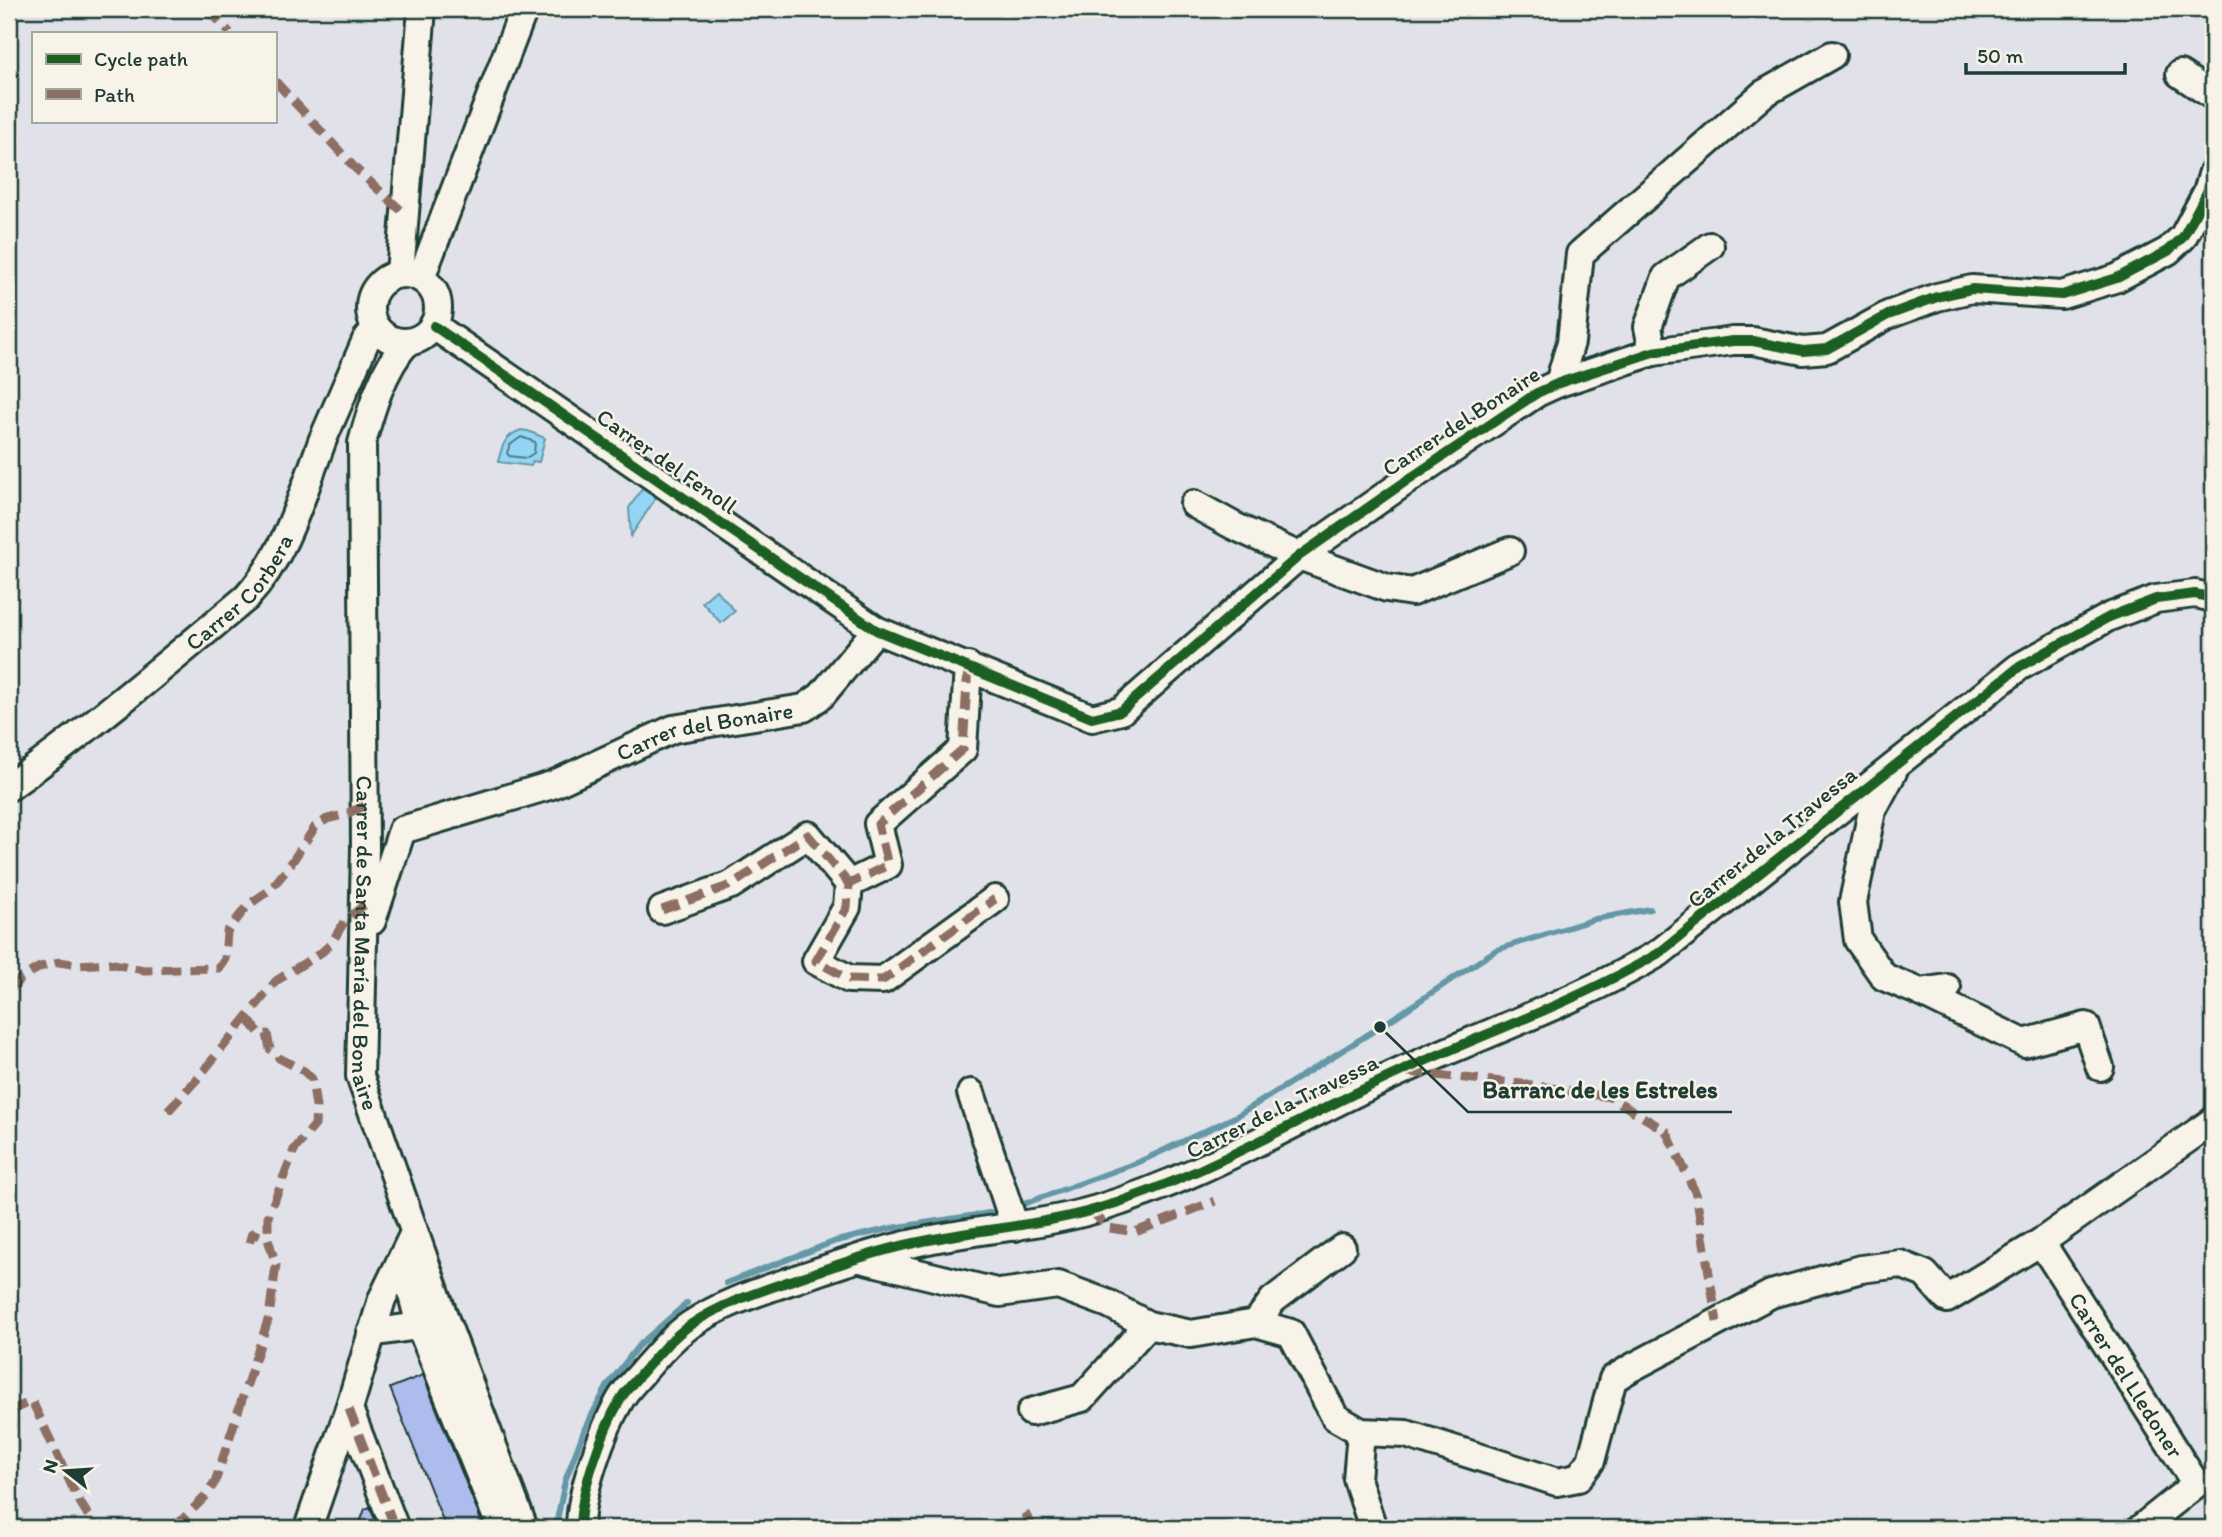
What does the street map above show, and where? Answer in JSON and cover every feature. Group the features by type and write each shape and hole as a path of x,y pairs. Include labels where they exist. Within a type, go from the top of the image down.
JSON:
{"street":[{"path":"410,276 422,9"},
{"path":"410,276 524,9"},
{"path":"1559,383 1572,342 1580,254 1763,93 1832,55"},
{"path":"2180,74 2213,96"},
{"name":"Carrer del Bonaire","path":"362,953 402,830 552,785 673,730 804,708 821,696 876,630 1092,718 1121,711 1299,556 1526,401 1559,383 1653,352 1732,341 1753,341 1803,351 1827,349 1888,315 1937,296 1972,289 2062,295 2117,278 2168,251 2183,237 2207,192 2213,172"},
{"path":"1653,352 1648,327 1666,277 1710,246"},
{"path":"410,276 430,285 436,294 438,305 434,326 417,340 407,342 384,336 376,328 369,307 376,287 384,279 410,276"},
{"name":"Carrer del Fenoll","path":"434,326 876,630"},
{"name":"Carrer Corbera","path":"9,787 143,684 246,598 259,584 282,547 366,340 376,328"},
{"name":"Carrer de Santa María del Bonaire","path":"407,342 393,358 362,443 365,848 360,1076 414,1233 433,1324"},
{"path":"1194,504 1299,556 1387,588 1412,592 1510,551"},
{"name":"Carrer de la Travessa","path":"578,1525 604,1431 621,1398 665,1345 691,1325 733,1301 858,1258 918,1242 1015,1227 1094,1210 1177,1180 1400,1072 1553,1006 1659,953 2019,667 2109,617 2156,599 2195,594 2213,598"},
{"path":"849,884 888,865 878,824 963,749 968,666"},
{"path":"1897,764 1872,811 1853,902 1858,940 1884,977 2024,1043 2085,1027 2100,1067"},
{"path":"662,910 731,885 808,835 849,884 847,906 816,961 849,979 883,980 995,899"},
{"path":"1920,992 1947,988"},
{"path":"971,1093 1015,1227"},
{"path":"858,1258 1000,1293 1058,1285 1109,1304 1148,1325 1191,1334 1256,1323 1290,1333 1335,1417 1360,1432 1406,1434 1558,1482 1578,1478 1591,1461 1613,1379 1631,1367 1771,1294 1861,1269 1900,1264 1924,1274 1947,1299 2041,1242 2213,1121"},
{"path":"309,1528 382,1299 414,1233"},
{"name":"Carrer del Lledoner","path":"2041,1242 2196,1484 2141,1528"},
{"path":"1256,1323 1273,1300 1342,1248"},
{"path":"403,1259 521,1527"},
{"path":"371,1333 433,1324"},
{"path":"1031,1412 1082,1398 1148,1325"},
{"path":"349,1409 395,1528"},
{"path":"1360,1432 1357,1479 1373,1528"}],"water":[{"path":"521,430 545,438 539,462 533,461 531,466 498,462 505,442"},
{"path":"645,484 659,493 631,536 629,508"},
{"path":"716,590 735,611 721,623 702,602"}],"building":[{"path":"423,1375 484,1528 446,1528 390,1388"},
{"path":"370,1507 378,1528 358,1528 365,1509"}],"waterway":[{"path":"1018,1206 1139,1162 1237,1116 1380,1027 1496,950 1595,919 1650,909"},
{"path":"726,1283 836,1241 892,1228 1002,1211"},
{"path":"556,1525 565,1481 585,1428 608,1385 638,1346 687,1303"}],"marked path":[{"path":"208,9 229,32"},
{"path":"276,82 355,168 405,214"},
{"path":"968,666 963,749 878,824 888,865 849,884 847,907 816,961 849,979 883,980 995,899"},
{"path":"9,990 21,978 40,967 59,962 79,965 109,963 144,970 219,968 225,959 227,932 248,905 270,890 315,827 327,819 365,806"},
{"path":"662,910 731,885 808,835 849,884"},
{"path":"168,1111 276,981 322,952 331,944 344,922 364,905"},
{"path":"247,1018 261,1035 267,1034 270,1049 277,1053 279,1058 304,1071 312,1079 316,1107 315,1125 294,1150 268,1217 268,1239"},
{"path":"1407,1072 1532,1085 1610,1097 1666,1131 1696,1194 1717,1322"},
{"path":"1094,1210 1092,1212 1109,1228 1135,1232 1215,1201"},
{"path":"174,1528 205,1497 215,1482 269,1317 276,1265 268,1239 252,1233 248,1247"},
{"path":"9,1411 32,1401 78,1499 96,1528"},
{"path":"349,1409 395,1528"},
{"path":"1025,1513 1033,1528"}],"cycle path":[{"path":"434,326 876,630 1092,718 1121,711 1299,556 1537,393 1653,352 1733,341 1753,341 1803,351 1827,349 1888,315 1937,297 1972,289 2062,295 2117,278 2168,251 2183,237 2207,192 2213,172"},
{"path":"580,1528 593,1462 620,1400 670,1342 702,1318 751,1295 886,1250 1075,1215 1137,1196 1214,1163 1402,1071 1597,986 1659,953 2019,667 2109,617 2156,599 2195,594 2213,598"}],"place":[{"name":"Barranc de les Estreles","path":"1380,1027"}]}
